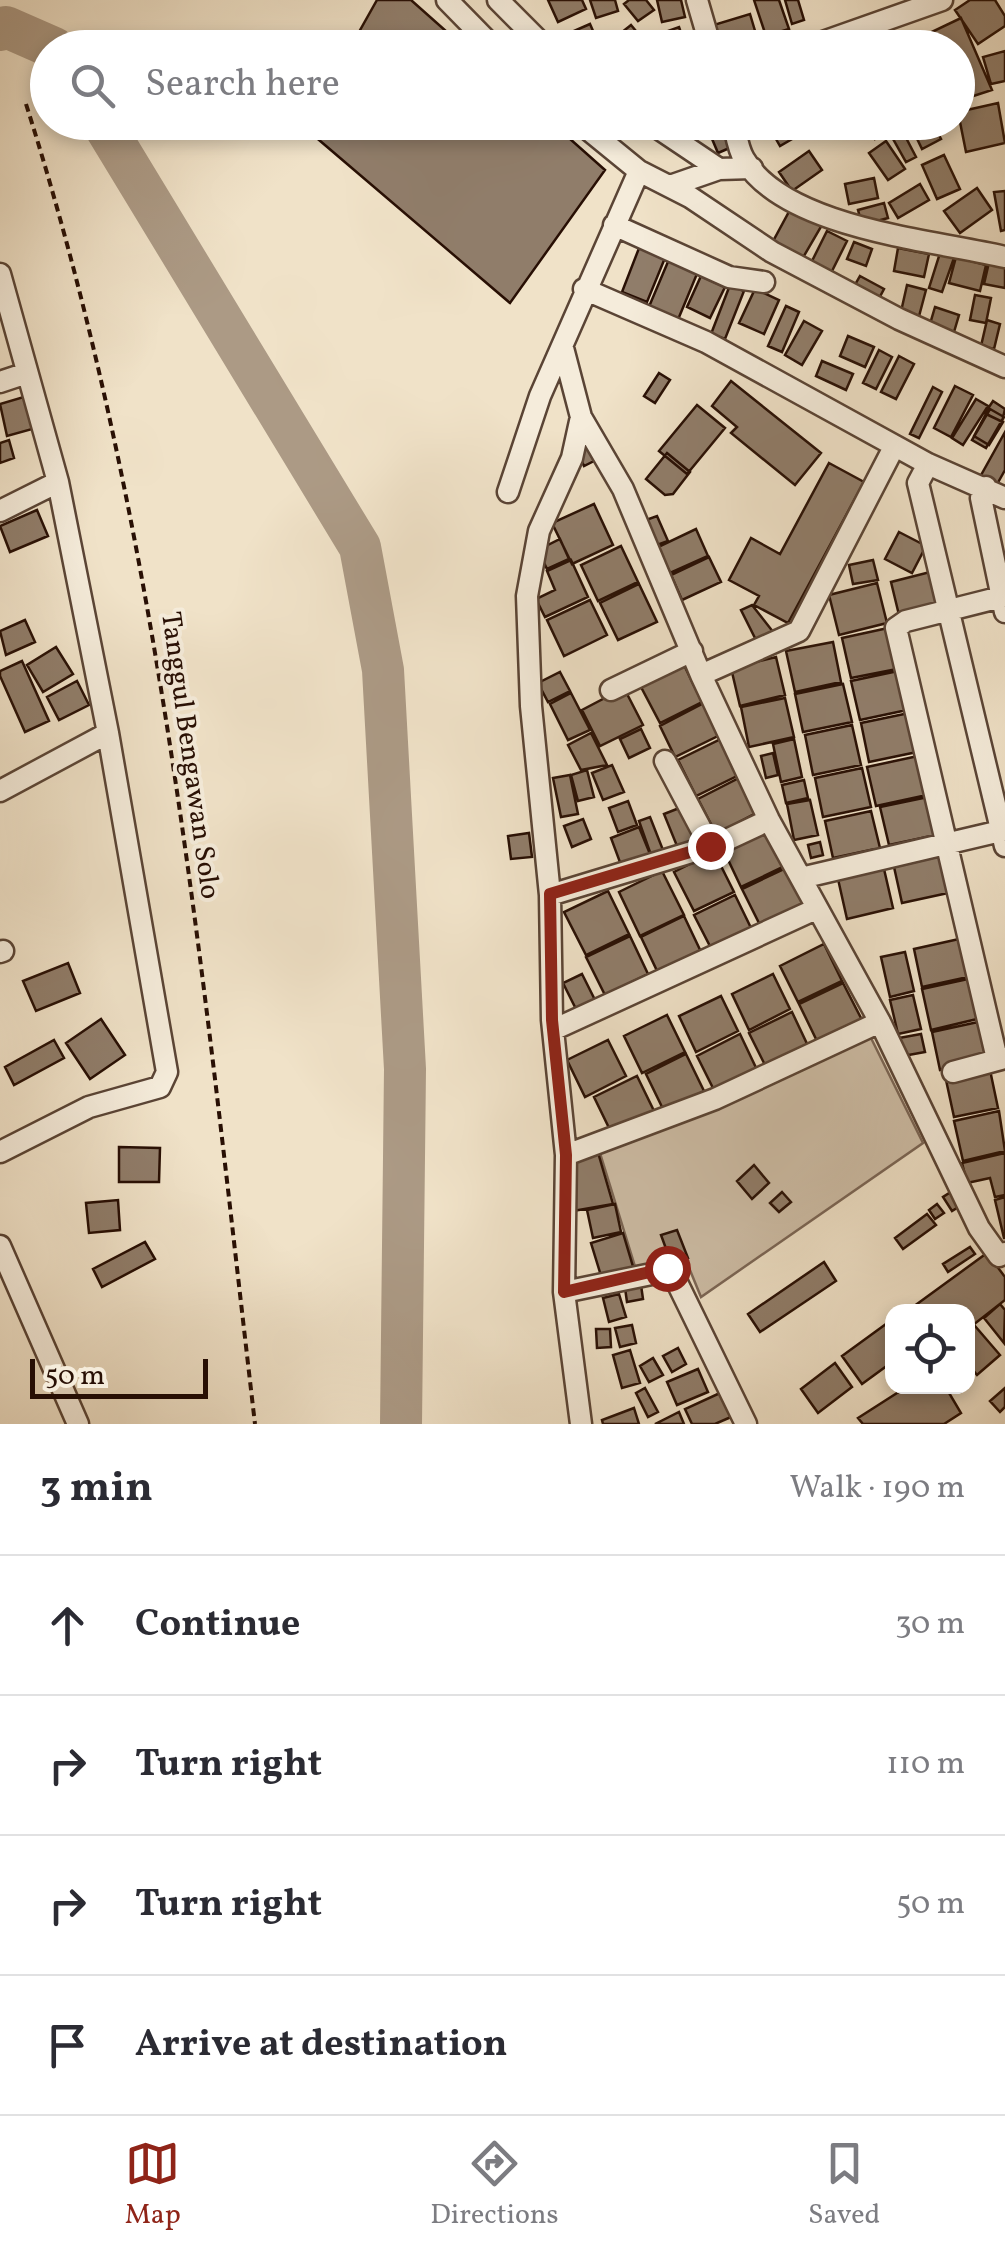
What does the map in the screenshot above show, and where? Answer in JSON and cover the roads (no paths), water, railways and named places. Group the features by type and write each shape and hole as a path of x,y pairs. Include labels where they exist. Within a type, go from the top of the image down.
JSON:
{"street":[{"path":"448,0 477,30"},
{"path":"698,0 706,30"},
{"path":"857,30 942,0"},
{"path":"506,2 530,30"},
{"path":"601,140 639,171 670,186 772,252 899,320 1005,367"},
{"path":"676,140 719,169"},
{"path":"738,140 744,159 770,190 824,217 873,231 923,237 1005,257"},
{"path":"670,186 719,169 752,168"},
{"path":"508,492 540,396 639,171"},
{"path":"614,224 729,277 764,282"},
{"path":"0,274 58,482 108,732 167,1072 160,1088 89,1107 0,1152"},
{"path":"584,290 706,342 894,447 1005,498"},
{"path":"563,348 581,417 623,489 700,674 769,820 880,1022 978,1228 1003,1258"},
{"path":"0,382 27,373"},
{"path":"580,1424 564,1292 566,1155 553,1030 550,894 531,706 527,596 539,531 572,458 581,417"},
{"path":"700,674 799,630 894,447"},
{"path":"800,878 944,845 1004,836 946,612 918,483 928,464"},
{"path":"0,511 58,482"},
{"path":"953,1072 1001,1059 944,845 896,628 906,621 1004,602 981,498 986,488"},
{"path":"611,690 692,651"},
{"path":"0,792 108,732"},
{"path":"665,761 710,846"},
{"path":"550,894 710,846 769,820"},
{"path":"553,1030 816,909"},
{"path":"566,1155 715,1100 880,1022"},
{"path":"0,1246 78,1424"},
{"path":"564,1292 672,1270 746,1424"}],"waterway":[{"path":"0,30 6,27 30,38"},
{"path":"113,140 360,547 383,670 405,1069 401,1424"}]}
